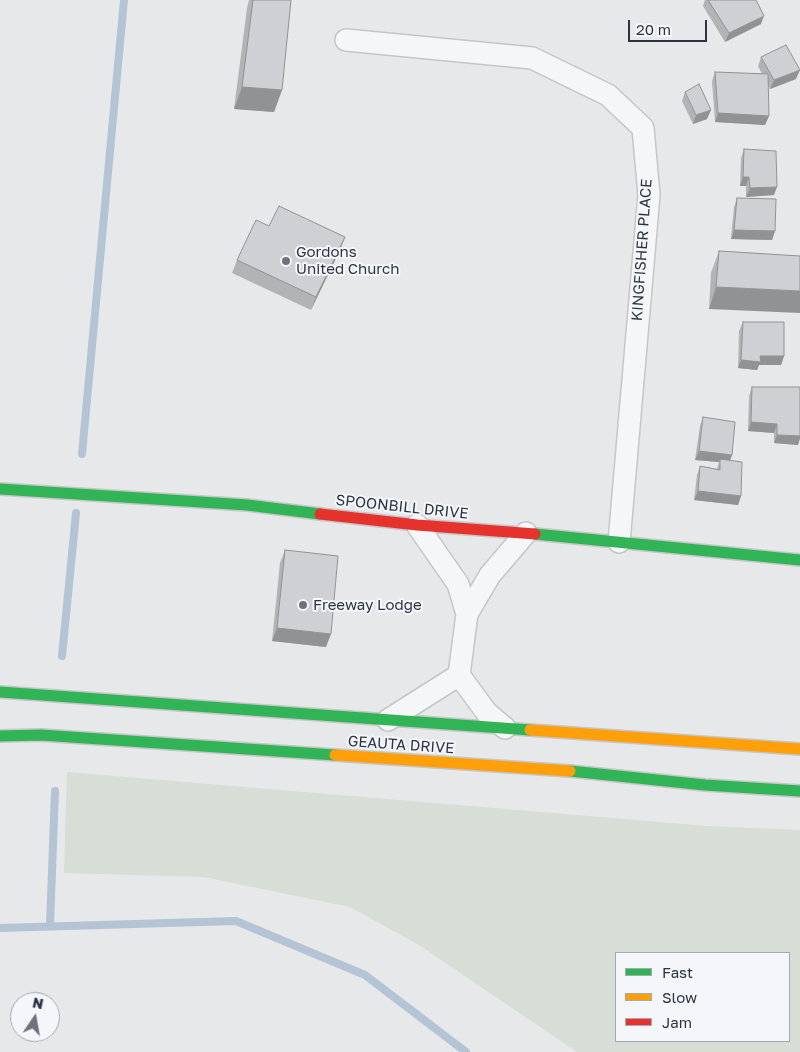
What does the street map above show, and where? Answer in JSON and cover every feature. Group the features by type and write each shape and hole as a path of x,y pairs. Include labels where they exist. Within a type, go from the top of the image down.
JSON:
{"main road":[{"name":"SPOONBILL DRIVE","path":"0,489 247,506 417,526 619,542 800,560"},
{"name":"GEAUTA DRIVE","path":"0,692 800,749"},
{"name":"GEAUTA DRIVE","path":"0,736 41,735 592,772 705,785 800,792"}],"street":[{"name":"KINGFISHER PLACE","path":"346,40 532,58 608,95 643,128 649,195 619,542"},
{"path":"417,526 458,584 467,614"},
{"path":"505,728 487,713 459,675 467,614 490,575 526,534"},
{"path":"388,720 459,675"}],"shaded area":[{"path":"67,772 707,826 800,830 800,1052 577,1052 419,945 350,907 204,877 64,873"}],"building":[{"path":"253,0 291,0 282,90 242,87"},
{"path":"708,0 756,0 764,16 729,33"},
{"path":"786,45 800,70 774,80 761,57"},
{"path":"715,72 768,74 769,116 718,113"},
{"path":"699,84 711,110 696,115 685,92"},
{"path":"744,149 776,151 777,187 750,188 749,177 743,177"},
{"path":"737,198 776,199 775,231 734,230"},
{"name":"Gordons United Church","path":"279,206 345,237 316,297 237,260 256,220 269,226"},
{"path":"719,251 800,256 800,291 716,287"},
{"path":"743,322 784,322 784,356 760,356 761,362 741,360"},
{"path":"752,387 800,387 800,436 777,435 777,424 751,422"},
{"path":"703,417 735,422 732,455 699,451"},
{"path":"720,459 742,462 741,496 698,491 700,466 720,470"},
{"name":"Freeway Lodge","path":"285,550 338,556 331,634 277,628"}],"waterway":[{"path":"82,454 124,0"},
{"path":"62,656 76,513"},
{"path":"50,925 55,791"},
{"path":"0,928 236,921 365,975 466,1052"}],"traffic: fast":[{"path":"0,489 247,505 320,514"},
{"path":"535,534 800,560"},
{"path":"0,692 530,730"},
{"path":"0,736 41,735 335,755"},
{"path":"570,771 705,785 800,791"}],"traffic: slow":[{"path":"530,730 800,749"},
{"path":"335,755 570,771"}],"traffic: jam":[{"path":"320,514 417,525 535,534"}],"place":[{"name":"Gordons United Church","path":"286,261"},
{"name":"Freeway Lodge","path":"303,605"}]}
